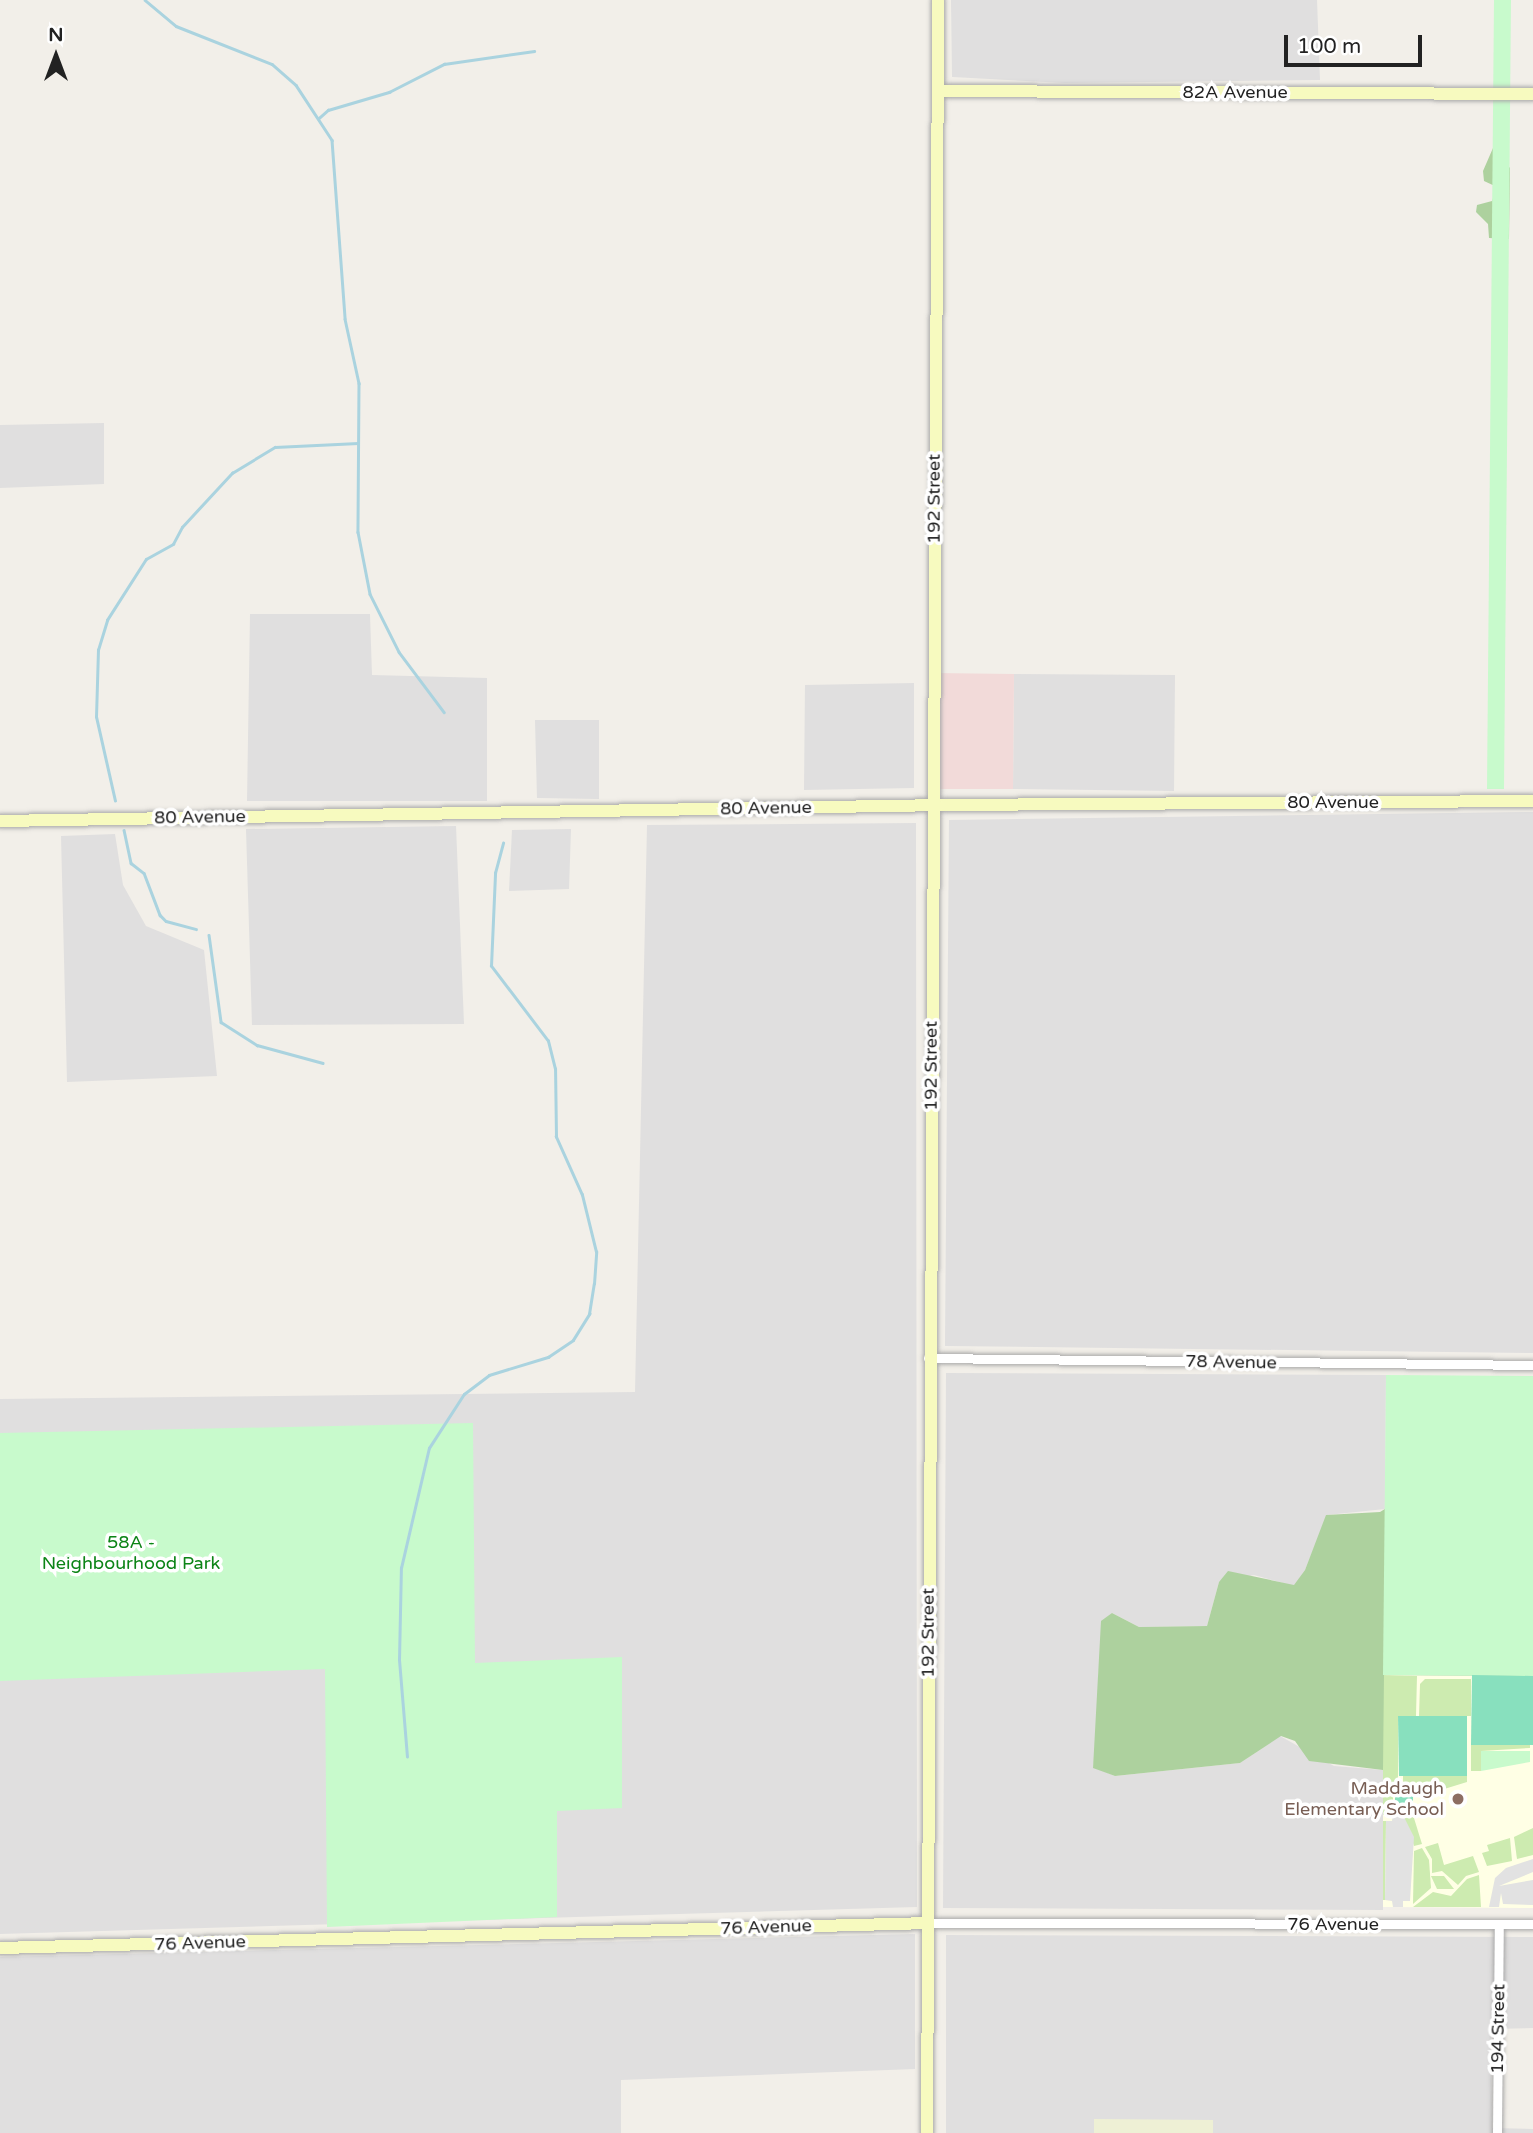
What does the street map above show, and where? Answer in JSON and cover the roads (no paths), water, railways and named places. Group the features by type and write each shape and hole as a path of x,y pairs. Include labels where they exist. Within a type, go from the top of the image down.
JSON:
{"main road":[{"name":"192 Street","path":"928,2133 928,1358 938,0"},
{"name":"82A Avenue","path":"938,91 1533,94"},
{"name":"80 Avenue","path":"0,821 933,805 1533,801"},
{"name":"76 Avenue","path":"0,1948 928,1923"}],"street":[{"name":"78 Avenue","path":"928,1358 1533,1365"},
{"name":"76 Avenue","path":"928,1923 1533,1924"},
{"name":"194 Street","path":"1497,2133 1499,1924"}],"waterway":[{"path":"145,0 176,26 272,64 296,85 332,140 345,319 359,383 358,532 370,594 399,652 444,712"},
{"path":"319,118 328,110 389,92 444,64 534,51"},
{"path":"115,801 96,717 98,650 107,620 146,559 173,544 182,527 232,473 275,447 358,443"},
{"path":"124,830 131,863 144,873 160,915 166,921 196,929"},
{"path":"407,1757 399,1660 401,1568 429,1448 464,1394 489,1375 548,1357 573,1340 589,1314 594,1284 596,1252 582,1195 556,1137 555,1069 548,1041 491,966 495,873 503,843"},
{"path":"209,935 221,1022 257,1045 323,1063"}],"place":[{"name":"Maddaugh Elementary School","path":"1458,1799"}],"park label":[{"name":"58A - Neighbourhood Park","path":"131,1553"}]}
